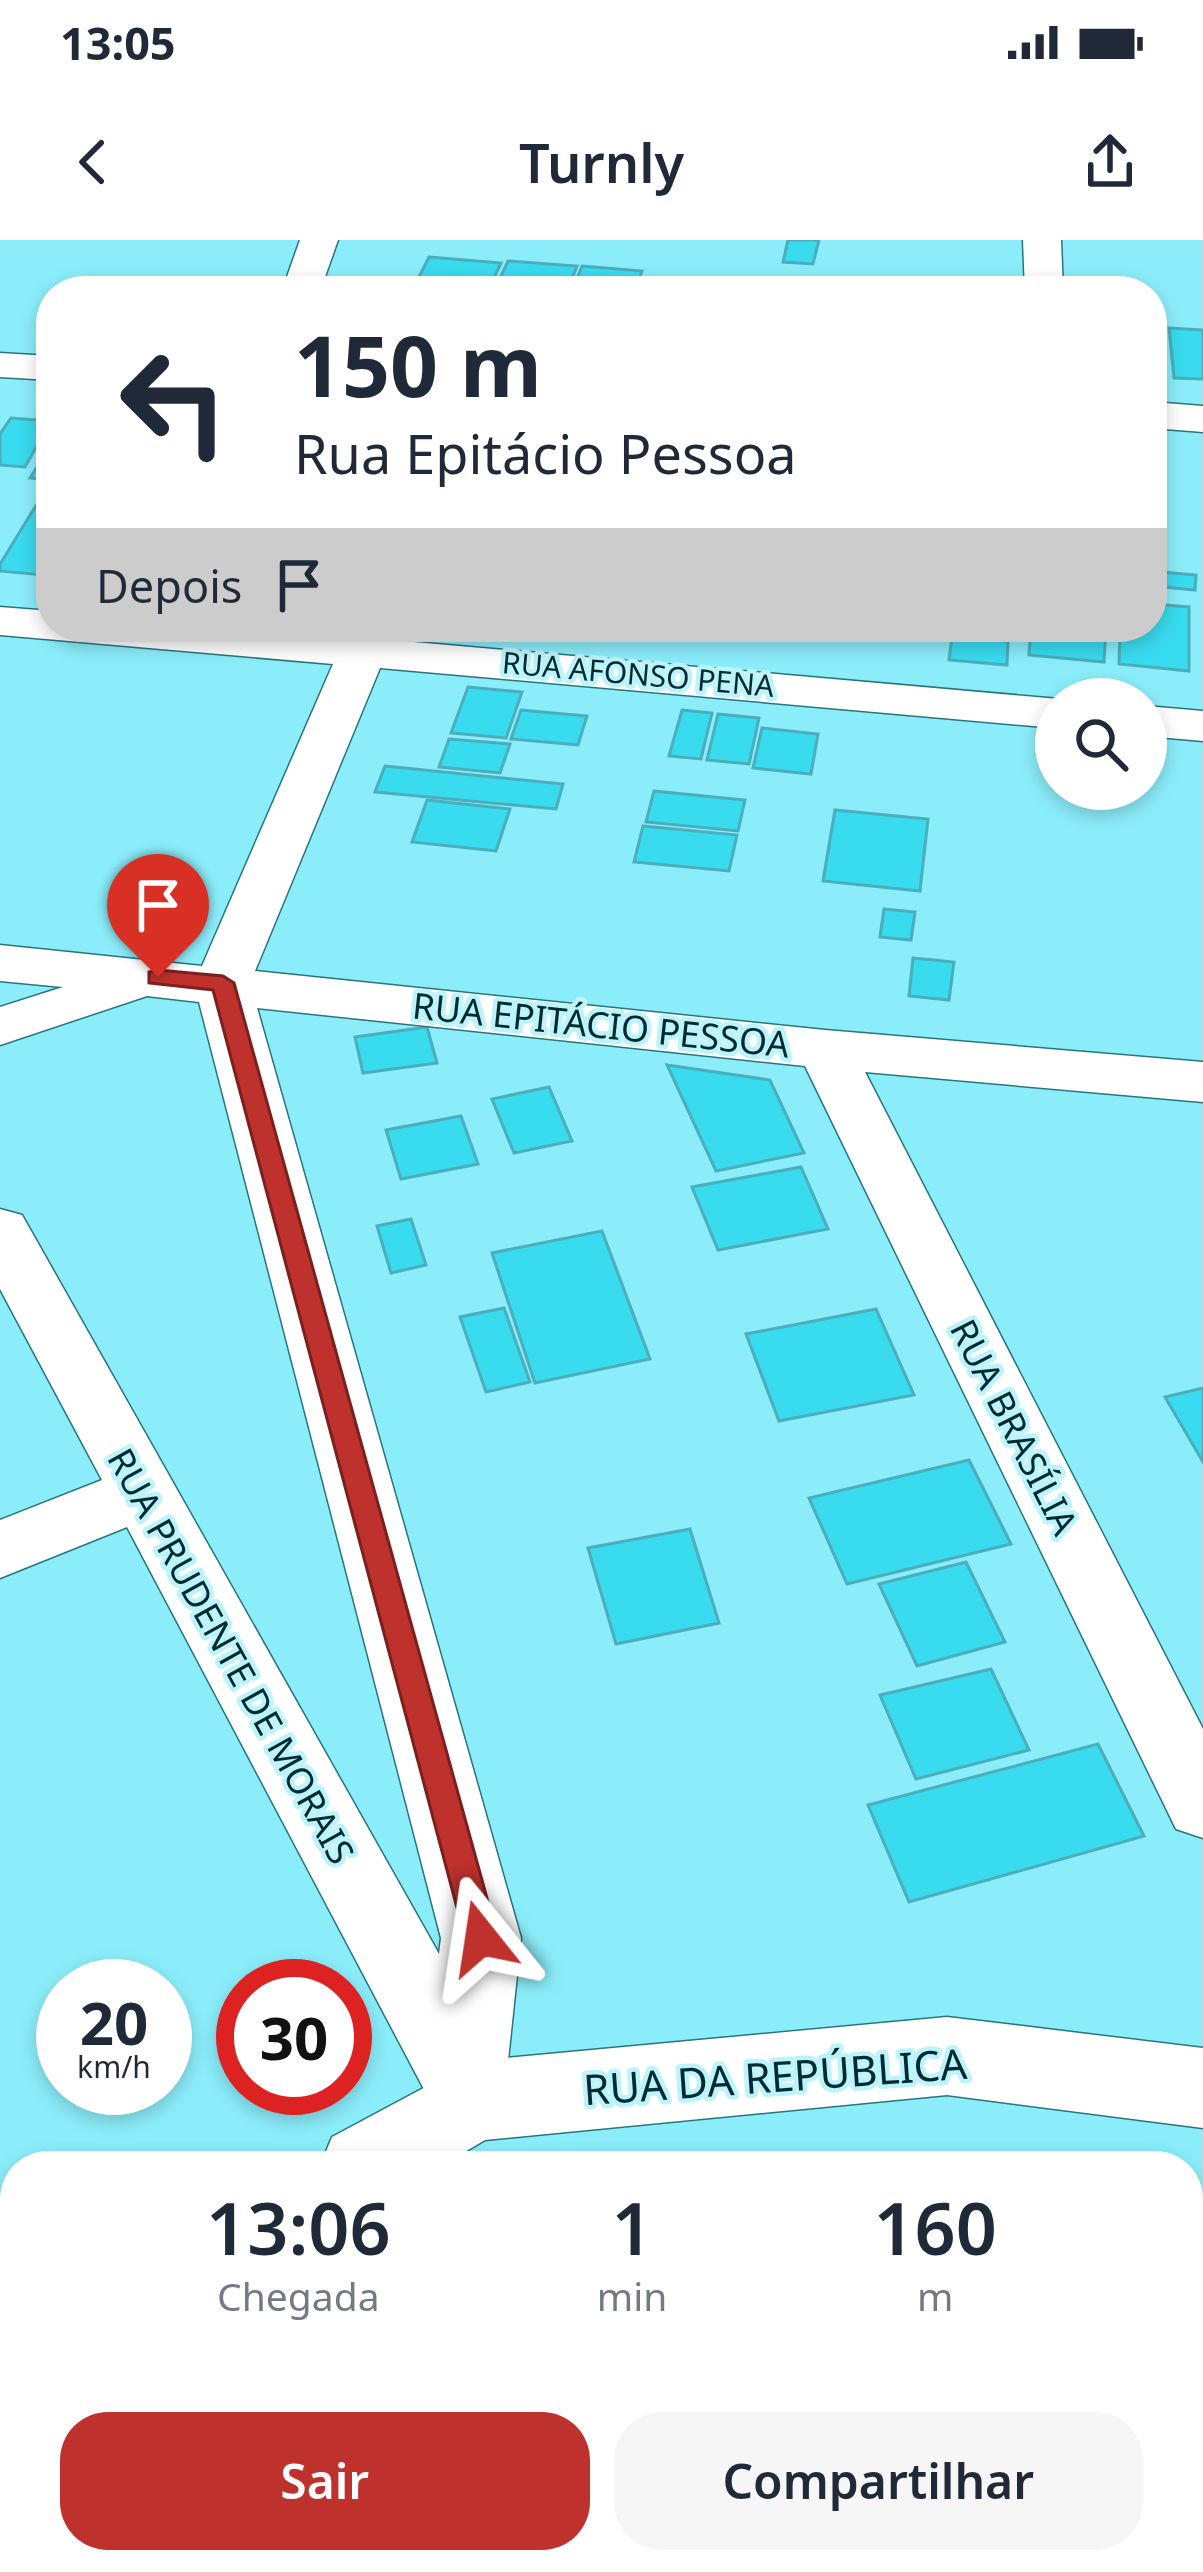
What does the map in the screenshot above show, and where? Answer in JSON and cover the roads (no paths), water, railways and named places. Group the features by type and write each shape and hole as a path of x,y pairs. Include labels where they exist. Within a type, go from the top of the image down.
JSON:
{"street":[{"path":"306,276 319,240"},
{"path":"1042,240 1043,276"},
{"path":"0,332 36,334"},
{"path":"0,364 36,367"},
{"path":"1167,416 1203,419"},
{"path":"1167,452 1203,454"},
{"path":"0,621 36,624"},
{"path":"367,642 190,980 481,1938 470,2090"},
{"name":"RUA AFONSO PENA","path":"397,642 1035,711"},
{"path":"1167,723 1203,726"},
{"name":"RUA EPITÁCIO PESSOA","path":"0,963 825,1049 1203,1082"},
{"path":"0,1026 190,980"},
{"name":"RUA BRASÍLIA","path":"825,1049 1203,1804"},
{"name":"RUA PRUDENTE DE MORAIS","path":"0,1231 470,2090"},
{"path":"0,1550 140,1493"},
{"name":"RUA DA REPÚBLICA","path":"383,2151 470,2090 947,2056 1203,2088"}]}
